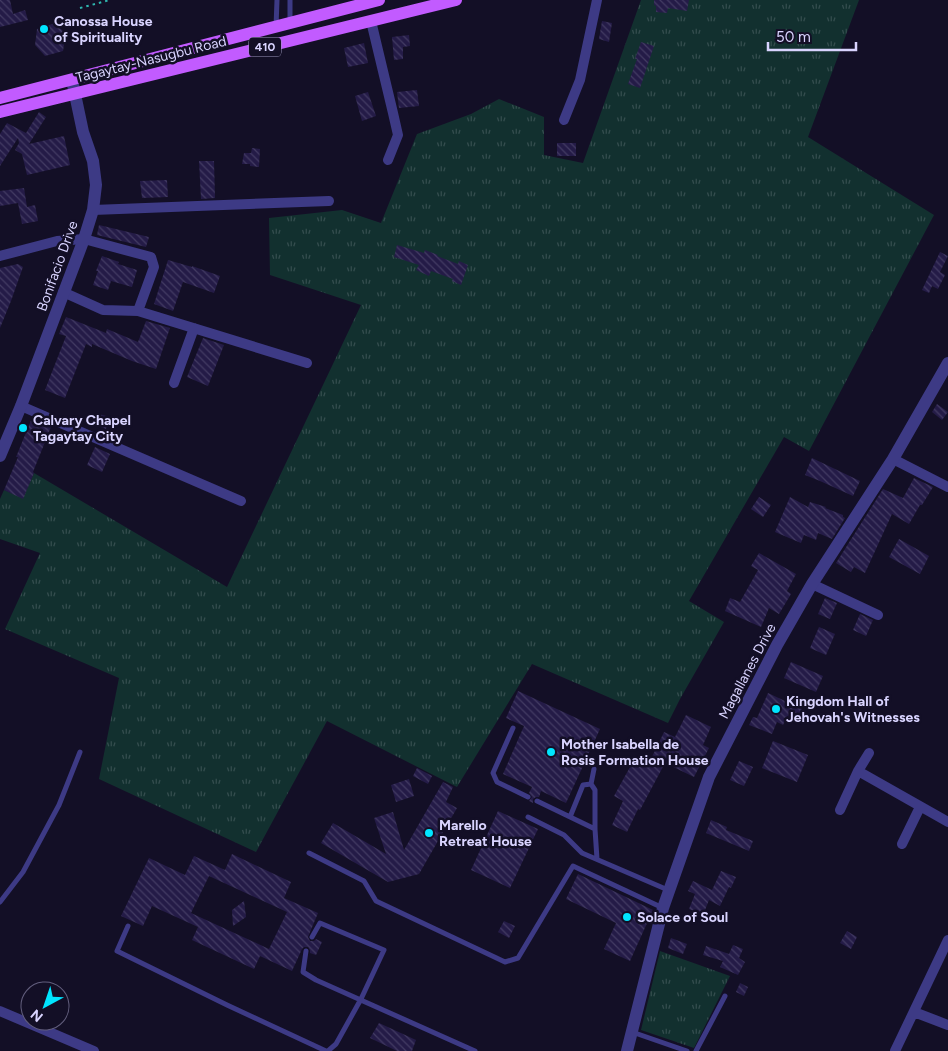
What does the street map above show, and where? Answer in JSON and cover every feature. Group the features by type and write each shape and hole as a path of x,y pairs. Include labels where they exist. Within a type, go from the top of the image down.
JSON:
{"main road":[{"name":"Tagaytay-Nasugbu Road","path":"0,98 379,0"},
{"name":"Tagaytay-Nasugbu Road","path":"0,112 456,0"}],"street":[{"path":"564,120 580,80 597,0"},
{"path":"371,21 398,135 388,160"},
{"name":"Bonifacio Drive","path":"0,456 21,406 84,239 93,210 96,185 93,161 83,132 72,80"},
{"path":"93,210 329,200"},
{"path":"0,256 57,240 84,239 152,258 154,267 138,311"},
{"path":"63,292 103,310 138,311 307,363"},
{"path":"174,383 194,328"},
{"name":"Magallanes Drive","path":"626,1051 663,908 709,777 777,645 812,584 893,458 948,363"},
{"path":"21,406 242,500"},
{"path":"893,458 948,487"},
{"path":"812,584 878,615"},
{"path":"840,810 858,771 870,754"},
{"path":"858,771 948,822"},
{"path":"902,844 920,807"},
{"path":"895,1051 948,940"},
{"path":"0,1012 94,1051"},
{"path":"914,1012 948,1025"}],"lane":[{"path":"276,27 277,0"},
{"path":"290,0 290,23"},
{"path":"513,728 493,773 497,782 528,797"},
{"path":"0,902 22,872 60,805 80,752"},
{"path":"590,784 594,768"},
{"path":"590,784 595,790 597,859"},
{"path":"570,816 582,785 590,784"},
{"path":"537,801 595,829"},
{"path":"528,817 564,835 582,852 669,891"},
{"path":"309,853 364,881 376,901 505,962 518,958 573,866 663,908"},
{"path":"128,926 117,951 327,1051 336,1044 361,999 384,950 320,923 312,937"},
{"path":"306,951 303,972 316,980 475,1051"},
{"path":"696,1051 725,996"},
{"path":"632,1032 687,1051"}],"path":[{"path":"80,8 110,0"}],"green space":[{"path":"641,0 859,0 808,137 934,215 809,451 784,437 689,601 724,622 668,723 532,664 457,787 327,721 256,852 99,779 119,678 5,629 40,553 0,539 0,499 4,490 23,498 34,473 227,587 361,305 270,275 269,218 342,210 381,223 417,134 471,114 499,99 544,117 544,155 583,163"},
{"path":"660,951 730,976 694,1048 641,1030"}],"building":[{"name":"Canossa House of Spirituality","path":"0,0 10,0 13,14 25,10 28,20 0,27"},
{"path":"654,0 689,0 687,11 668,8 667,13 656,12"},
{"path":"602,21 612,23 609,42 599,39"},
{"path":"55,23 66,34 63,51 45,56 35,45 37,29"},
{"path":"409,35 410,46 403,47 403,59 394,60 392,37"},
{"path":"641,42 654,46 640,88 628,84"},
{"path":"364,43 368,63 348,67 344,48"},
{"path":"417,90 419,106 399,108 397,92"},
{"path":"368,92 376,116 362,121 355,96"},
{"path":"39,112 46,117 29,144 64,136 70,165 27,175 22,154 15,150 19,143 18,138 0,166 0,134 7,123 26,133"},
{"path":"557,143 576,143 576,156 557,156"},
{"path":"252,148 260,149 259,167 242,164 244,153 251,153"},
{"path":"199,161 214,161 215,198 201,199"},
{"path":"167,180 168,197 142,198 140,181"},
{"path":"24,188 27,207 35,205 38,221 22,224 18,203 0,206 0,191"},
{"path":"99,225 149,237 146,247 97,235"},
{"path":"397,245 424,253 425,250 458,264 459,261 468,265 461,285 452,281 453,279 431,271 429,276 416,270 419,265 394,257"},
{"path":"940,252 948,256 940,272 945,275 938,289 932,286 929,293 922,290"},
{"path":"102,256 137,270 132,287 111,281 108,290 93,285"},
{"path":"168,260 220,276 214,293 183,282 173,311 154,304"},
{"path":"18,264 23,267 0,328 0,268"},
{"path":"66,317 106,333 107,329 138,342 146,321 170,328 156,369 92,344 92,347 86,344 65,398 45,390 66,336 59,334"},
{"path":"203,338 224,345 208,386 187,377"},
{"path":"937,404 948,412 942,420 932,412"},
{"path":"99,414 110,417 106,429 95,425"},
{"path":"32,418 51,427 23,499 4,490"},
{"path":"95,447 110,454 102,472 87,465"},
{"path":"812,458 860,481 853,496 805,475"},
{"path":"914,478 933,487 909,524 892,514 865,573 854,567 851,572 836,563 883,489 903,498"},
{"path":"759,497 771,505 763,517 751,509"},
{"path":"790,497 808,507 810,502 843,515 845,518 832,539 818,533 816,540 804,535 801,543 775,532"},
{"path":"899,539 929,556 920,574 889,557"},
{"path":"759,553 796,574 787,591 791,594 779,614 769,608 761,627 725,611 730,598 740,602 758,570 751,566"},
{"path":"825,598 837,603 830,619 818,614"},
{"path":"860,614 873,620 866,636 853,630"},
{"path":"819,627 835,634 826,655 810,648"},
{"path":"791,662 823,676 816,692 784,678"},
{"name":"Mother Isabella de Rosis Formation House","path":"518,691 600,729 566,803 541,791 539,797 533,799 533,803 529,801 532,797 529,793 532,787 503,774 524,726 506,718"},
{"path":"768,693 802,709 796,721 787,716 783,725 777,722 772,734 749,725 753,717 757,718"},
{"path":"686,715 711,727 703,745 709,748 694,777 665,763 627,832 612,825 623,801 614,796 635,758 648,765 664,732 675,737"},
{"path":"773,741 808,755 797,782 762,768"},
{"path":"739,761 753,767 744,786 730,780"},
{"path":"417,768 432,776 428,784 413,776"},
{"path":"409,779 414,796 396,802 391,785"},
{"name":"Marello Retreat House","path":"443,782 453,787 446,802 457,808 419,874 388,882 321,843 333,823 386,854 374,818 393,812 404,850"},
{"path":"498,811 538,829 510,888 471,870"},
{"path":"711,820 727,827 726,830 753,841 749,851 706,833"},
{"path":"232,854 291,882 284,898 318,913 308,937 310,941 316,939 322,942 316,955 310,953 308,947 304,947 292,971 260,956 254,969 192,940 198,927 152,906 143,926 121,916 149,858 185,875 194,856 225,870","holes":["209,876 287,912 269,949 191,913"]},
{"path":"721,871 736,877 720,906 709,900 703,915 689,909 695,894 688,891 693,881 712,890"},
{"name":"Solace of Soul","path":"578,874 653,910 630,961 604,949 616,923 566,899"},
{"path":"244,901 246,917 233,926 232,910"},
{"path":"504,921 515,926 509,938 498,932"},
{"path":"847,931 857,937 851,949 840,943"},
{"path":"671,938 687,944 683,954 668,948"},
{"path":"733,945 743,949 739,958 745,962 738,975 720,967 723,961 703,955 706,946 729,954"},
{"path":"740,983 748,987 744,996 736,992"},
{"path":"379,1023 416,1040 412,1051 397,1051 370,1038"}],"place":[{"name":"Canossa House of Spirituality","path":"44,29"},
{"name":"Calvary Chapel Tagaytay City","path":"23,428"},
{"name":"Kingdom Hall of Jehovah's Witnesses","path":"776,709"},
{"name":"Mother Isabella de Rosis Formation House","path":"551,752"},
{"name":"Marello Retreat House","path":"429,833"},
{"name":"Solace of Soul","path":"627,917"}]}
